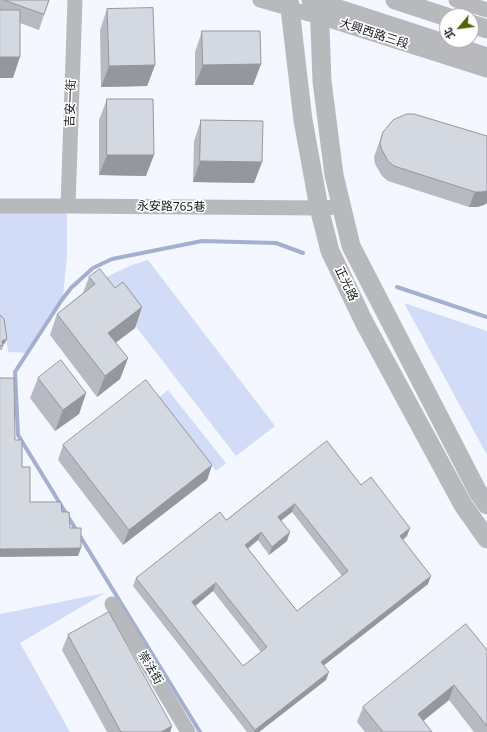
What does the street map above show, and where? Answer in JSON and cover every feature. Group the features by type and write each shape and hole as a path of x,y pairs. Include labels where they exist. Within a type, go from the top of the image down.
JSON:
{"street":[{"name":"吉安一街","path":"68,206 75,0"},
{"name":"大興西路三段","path":"260,0 290,4 317,5 487,57"},
{"path":"395,0 439,14"},
{"path":"456,0 487,10"},
{"name":"正光路","path":"290,4 304,120 319,208 330,251 364,322 463,505 487,538"},
{"name":"大興西路三段","path":"317,5 487,70"},
{"name":"正光路","path":"317,5 322,81 334,175 350,246 474,485 487,506"},
{"name":"永安路765巷","path":"0,206 341,207"},
{"name":"崇法街","path":"112,604 188,732"}],"shaded area":[{"path":"67,206 67,255 63,297 28,353 8,352 4,321 0,318 0,207"},
{"path":"148,260 275,426 236,456 100,280 132,265"},
{"path":"404,303 487,331 487,455"},
{"path":"168,390 226,463 216,471 158,398"},
{"path":"105,593 20,643 70,732 0,732 0,614"}],"building":[{"path":"4,0 49,0 44,14"},
{"path":"153,8 155,65 109,66 107,9"},
{"path":"0,10 20,10 20,57 0,57"},
{"path":"202,31 260,31 261,64 203,65"},
{"path":"107,99 153,99 154,155 107,155"},
{"path":"407,114 414,114 487,136 487,191 475,192 394,166 388,161 381,148 380,142 383,132 393,120"},
{"path":"201,120 263,121 262,162 200,161"},
{"path":"100,269 115,288 123,282 142,307 108,333 128,358 105,376 57,314 95,284 89,277"},
{"path":"0,315 4,319 7,339 2,341 3,346 0,345"},
{"path":"61,360 86,393 63,410 38,378"},
{"path":"0,378 14,378 15,440 22,440 22,467 30,467 30,502 61,502 62,512 69,512 70,528 81,528 81,548 0,549"},
{"path":"146,380 212,465 129,530 63,445"},
{"path":"327,441 361,485 371,477 410,528 400,536 431,576 321,662 329,672 255,730 136,578 220,512 226,520","holes":["295,504 348,571 297,611 245,545 261,532 272,547 290,532 278,517","216,583 267,647 243,666 192,602"]},
{"path":"109,612 172,726 161,732 121,732 68,635"},
{"path":"466,624 487,650 487,726 454,685 418,714 432,732 383,732 363,707"}],"waterway":[{"path":"200,732 18,435 15,372 71,288 93,268 112,259 202,241 276,243 303,253"},
{"path":"397,287 487,317"}]}
